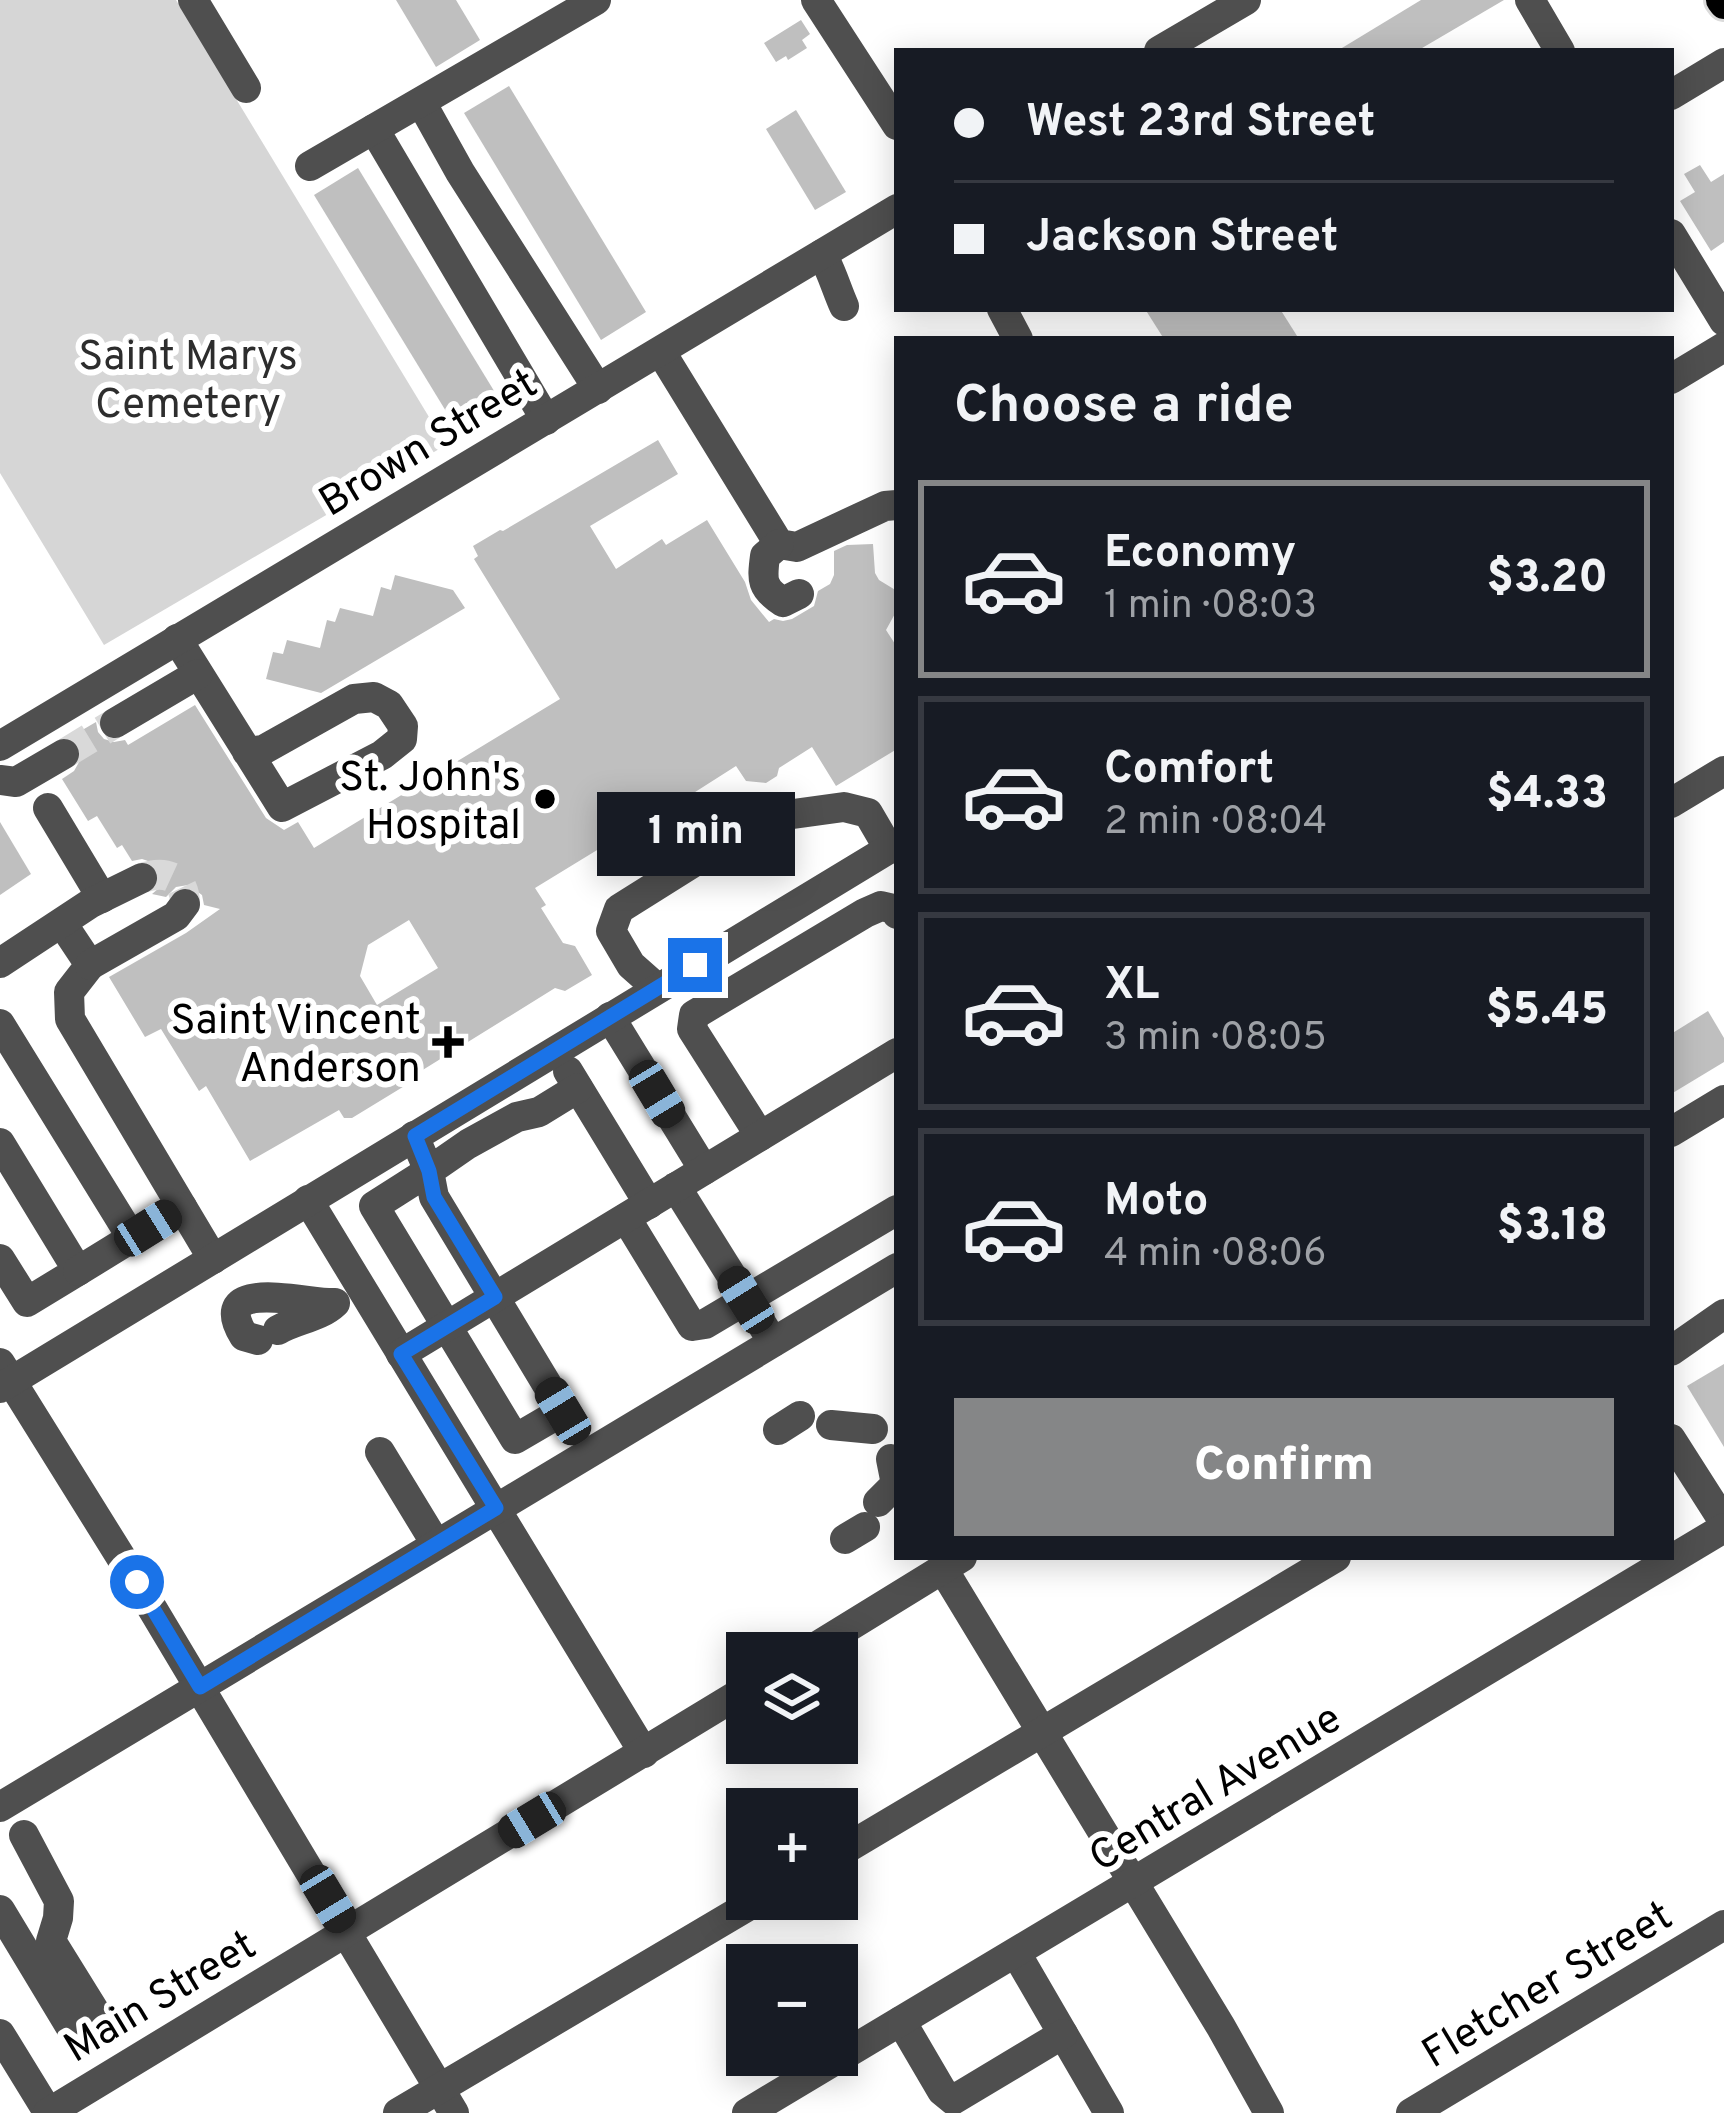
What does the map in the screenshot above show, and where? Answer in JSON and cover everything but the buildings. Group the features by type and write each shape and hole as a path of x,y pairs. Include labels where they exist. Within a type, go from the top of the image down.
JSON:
{"street":[{"path":"194,0 246,88"},
{"path":"310,166 596,0"},
{"path":"816,0 894,120"},
{"path":"1165,48 1246,0"},
{"path":"1530,0 1558,48"},
{"path":"1674,93 1724,64"},
{"path":"421,101 598,389"},
{"path":"374,129 546,420"},
{"name":"Brown Street","path":"3,738 661,352 840,285 894,213"},
{"path":"1674,239 1724,320"},
{"path":"1674,378 1724,347"},
{"path":"661,352 791,544 809,574 803,589 783,602 768,592 762,576 765,556 791,544 885,506 894,505"},
{"path":"177,639 282,807 382,754 402,739 403,726 389,705 374,697 354,699 262,750 248,752"},
{"path":"115,723 198,674"},
{"path":"0,780 16,782 64,754"},
{"path":"1674,801 1724,770"},
{"path":"447,2101 200,1687 4,1377 213,1259 893,847 868,813 844,807 764,818 619,909 610,931 631,965 657,988"},
{"path":"48,808 102,898"},
{"path":"0,963 142,878"},
{"path":"185,904 176,916 90,965 69,992 70,1019 213,1259"},
{"path":"760,1136 692,1029 694,1016 866,913 881,906 894,909"},
{"path":"62,923 90,965"},
{"path":"610,1017 704,1170"},
{"path":"0,1024 132,1238"},
{"path":"555,1050 650,1203 746,1300 772,1342"},
{"path":"401,1354 894,1055"},
{"path":"415,1136 429,1171 434,1197 563,1411 514,1439 374,1206 429,1171 484,1135 539,1112 578,1088"},
{"path":"1674,1130 1724,1100"},
{"path":"0,1143 78,1270"},
{"path":"308,1200 348,1295 401,1354 644,1753"},
{"path":"650,1203 692,1326 705,1324 894,1212"},
{"path":"0,1259 27,1302 182,1207"},
{"path":"0,1807 894,1270"},
{"path":"348,1295 323,1314 294,1321 268,1335 244,1336 236,1323 236,1311 244,1300 256,1296 320,1304 348,1295"},
{"path":"1674,1350 1724,1315"},
{"path":"831,1426 873,1429"},
{"path":"1674,1443 1724,1525"},
{"path":"380,1452 436,1544"},
{"path":"891,1459 894,1474"},
{"path":"863,1523 894,1486"},
{"name":"Central Avenue","path":"1674,1555 1724,1525"},
{"path":"858,1842 1331,1560"},
{"name":"Central Avenue","path":"747,2113 1666,1560"},
{"path":"840,1632 952,1563 1042,1732 1269,2113"},
{"name":"Main Street","path":"48,2113 726,1702"},
{"path":"0,1910 76,2036 101,2022 51,1941 59,1901 24,1835"},
{"path":"398,2113 447,2101 727,1920"},
{"name":"Fletcher Street","path":"1411,2113 1724,1925"},
{"path":"1016,1953 1109,2113"},
{"path":"901,2021 942,2091 952,2099 1063,2034"},
{"path":"89,2031 114,2072"},
{"path":"0,2034 48,2113"}],"green space":[{"name":"Saint Marys Cemetery","path":"0,0 176,0 446,445 104,645 0,473"}],"tunnel":[{"path":"64,754 115,723"},
{"path":"142,878 158,875 177,881 185,904"}],"place":[{"name":"St. John's Hospital","path":"545,799"},
{"name":"Saint Vincent Anderson","path":"448,1042"}],"route":[{"path":"137,1582 200,1687 496,1508 401,1354 495,1297 434,1197 415,1136 695,965"}]}
